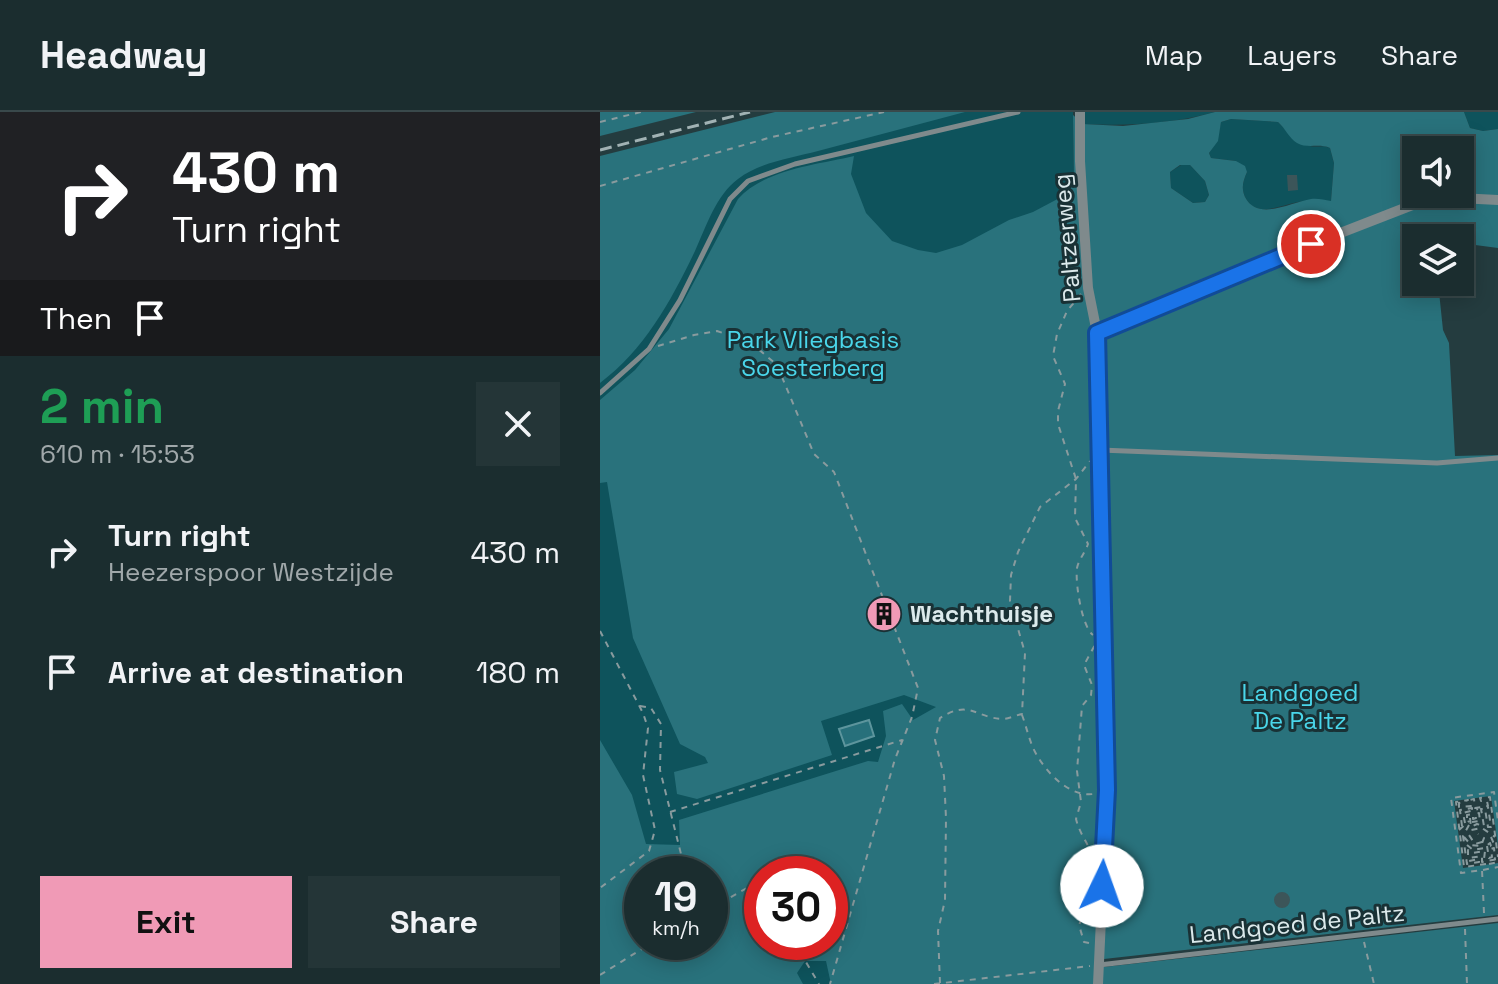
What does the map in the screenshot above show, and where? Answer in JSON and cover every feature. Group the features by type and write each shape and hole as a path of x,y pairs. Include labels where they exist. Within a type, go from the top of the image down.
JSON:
{"street":[{"name":"Paltzerweg","path":"1080,112 1088,288 1097,333 1107,790 1098,984"},
{"path":"1097,333 1212,283 1415,204 1459,198 1498,200"}],"lane":[{"path":"600,393 649,349 680,300 730,199 748,181 795,164 1018,112"},
{"path":"1099,451 1437,463 1498,458"},
{"name":"Landgoed de Paltz","path":"1099,965 1498,919"}],"path":[{"path":"600,122 641,112"},
{"path":"600,186 772,137 884,112"},
{"path":"1088,288 1067,311 1057,334 1053,356 1065,384 1058,424 1076,479 1075,518 1088,544 1077,570 1078,589 1085,626 1096,642 1084,665 1092,685 1091,695 1082,706 1080,720 1077,771 1081,795 1076,819 1091,855 1088,866 1079,877 1085,911 1079,925 1084,942 1096,945 1100,950"},
{"path":"649,349 717,331 750,342 777,365 814,454 834,472 918,688 912,717 830,984"},
{"path":"1099,451 1076,479 1040,507 1018,552 1011,575 1010,601 1025,653 1022,714 1037,756 1065,785 1081,795 1107,790"},
{"path":"600,631 648,728 643,775 655,830 649,851 600,888"},
{"path":"639,706 651,708 661,724 660,770 681,856"},
{"path":"940,983 938,931 945,900 946,818 944,776 935,740 940,718 955,709 977,711 1003,719 1022,714"},
{"path":"670,812 903,740"},
{"path":"1498,821 1496,791 1451,798 1461,873 1498,867"},
{"path":"1478,807 1478,810 1463,813 1471,827 1477,824 1484,826 1481,809 1485,809 1488,827 1491,827 1487,801 1480,798 1490,797 1497,859"},
{"path":"1488,806 1475,808 1474,799 1470,800 1471,806 1459,807 1459,803 1468,800 1456,802 1464,867 1488,864 1497,859"},
{"path":"1459,830 1467,822"},
{"path":"1467,822 1463,837 1467,864 1479,862 1479,859 1469,861 1469,858 1482,856 1482,862 1497,859"},
{"path":"1482,842 1471,842 1471,830 1482,828 1493,837"},
{"path":"1463,837 1471,845 1481,846 1484,838 1478,834"},
{"path":"1467,845 1473,850 1490,843 1491,846 1495,845"},
{"path":"1487,846 1489,858 1494,848 1497,859"},
{"path":"1472,858 1470,854 1485,851 1486,859 1482,859"},
{"path":"1481,864 1485,921"},
{"path":"1465,923 1467,984"},
{"path":"1362,935 1374,984"},
{"path":"600,975 624,960"},
{"path":"805,960 819,984"},
{"path":"934,984 1099,965"}],"green space":[{"path":"600,112 696,112 600,136"},
{"path":"775,112 965,112 776,161 738,179 718,202 686,270 655,323 630,355 600,383 600,156"},
{"name":"Park Vliegbasis Soesterberg","path":"906,112 1073,112 1074,182 866,984 600,984 600,191"},
{"path":"1084,112 1215,112 1166,122 1116,125 1083,124"},
{"name":"Landgoed De Paltz","path":"1215,112 1464,112 1470,128 1483,131 1498,129 1498,248 1474,245 1474,224 1402,224 1402,296 1439,296 1443,330 1449,343 1455,456 1498,455 1498,846 1491,796 1454,801 1463,868 1498,863 1498,915 1104,959 1104,967 1498,923 1498,984 831,984 826,961 805,961 797,973 803,984 600,984 600,740 632,795 646,844 680,845 679,820 868,761 878,762 886,736 883,711 902,704 913,720 936,707 904,695 821,721 832,755 697,799 677,794 674,772 708,763 705,757 680,744 633,638 607,482 600,483 600,400 635,370 669,329 738,199 762,181 792,170 854,156 851,174 866,213 892,241 936,253 962,245 1067,194 1074,182 1073,115 1083,124 1123,126 1188,119","holes":["1231,119 1278,122 1297,143 1330,148 1334,163 1331,201 1311,199 1266,209 1251,204 1243,191 1247,172 1245,166 1236,161 1211,158 1209,153 1218,141 1221,122","1180,165 1190,165 1205,181 1209,195 1205,202 1193,203 1171,188 1170,172"]},
{"path":"1464,112 1498,112 1498,129 1483,131 1470,128"},
{"path":"1231,119 1278,122 1300,142 1330,148 1334,163 1331,201 1302,201 1269,209 1250,204 1243,191 1247,172 1236,161 1211,158 1209,153 1217,141 1221,122"},
{"path":"1181,165 1190,165 1205,181 1209,195 1205,202 1193,203 1171,188 1170,172"}],"shaded area":[{"path":"869,720 874,736 845,746 839,729"}],"building":[{"path":"1287,175 1297,175 1298,190 1288,191"},
{"path":"1279,892 1285,892 1290,900 1288,906 1279,908 1274,903 1274,897"}],"railway":[{"path":"600,150 750,112"}],"place":[{"name":"Wachthuisje","path":"884,614"}],"route":[{"path":"1102,886 1107,790 1097,333 1311,244"}]}
